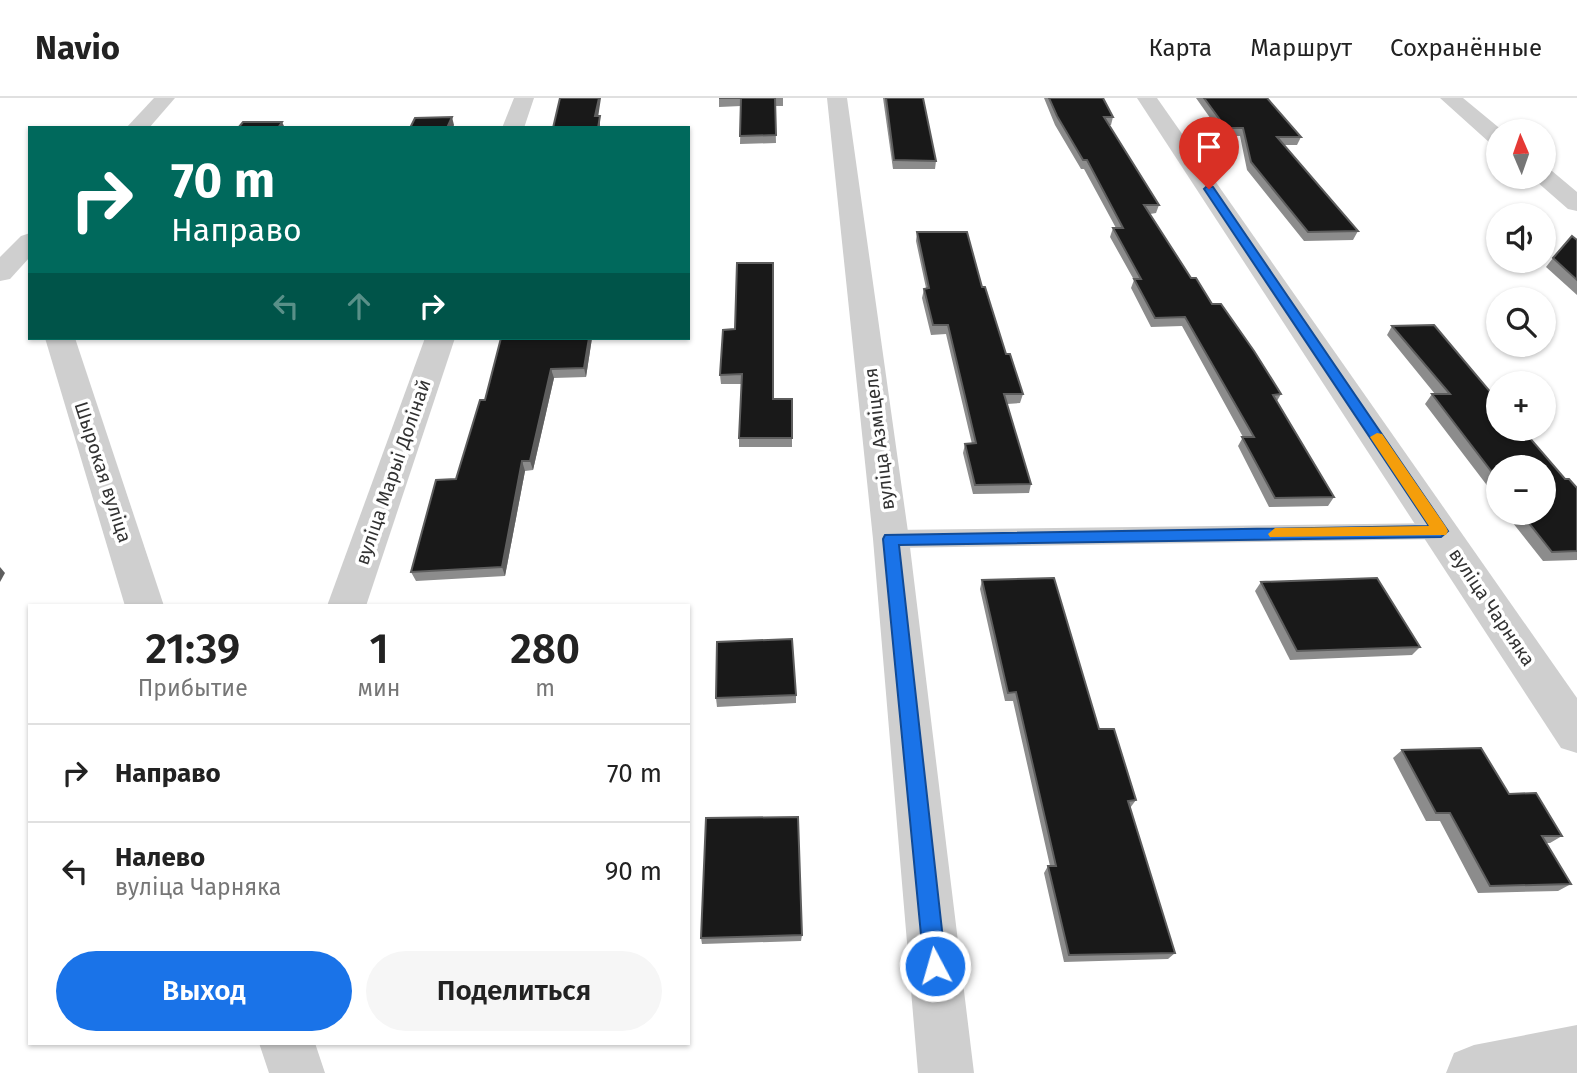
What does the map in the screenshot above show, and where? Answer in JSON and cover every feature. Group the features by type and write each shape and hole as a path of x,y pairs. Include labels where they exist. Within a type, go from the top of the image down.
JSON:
{"street":[{"path":"139,126 165,98"},
{"path":"514,126 524,98"},
{"name":"вуліца Азміцеля","path":"837,98 891,539 946,1073"},
{"name":"вуліца Чарняка","path":"1147,98 1577,734"},
{"path":"1450,98 1486,128"},
{"path":"1556,186 1577,204"},
{"path":"0,273 28,250"},
{"name":"Шырокая вуліца","path":"61,340 144,604"},
{"name":"вуліца Марыі Долінай","path":"347,604 439,340"},
{"path":"288,1045 297,1073"},
{"path":"1474,1073 1577,1053"}],"lane":[{"path":"891,539 1441,531"}],"building":[{"path":"560,98 599,98 595,116 600,116 598,126 553,126"},
{"path":"741,98 775,98 776,135 740,136"},
{"path":"886,98 923,98 936,161 894,160"},
{"path":"1049,98 1103,98 1113,117 1104,117 1159,205 1144,205 1191,278 1196,278 1212,304 1221,304 1254,351 1281,394 1273,395 1334,497 1275,498 1242,437 1254,437 1185,317 1155,318 1134,279 1141,279 1113,228 1123,228 1087,160 1083,160"},
{"path":"1204,98 1267,98 1301,137 1277,137 1358,231 1308,232 1251,162 1243,128 1226,128"},
{"path":"452,117 448,126 411,126 415,118"},
{"path":"243,122 282,122 279,126 240,126"},
{"path":"917,232 967,232 982,287 985,287 1006,354 1010,354 1023,394 1004,394 1031,484 975,485 965,444 976,443 948,325 933,325 924,289 929,288"},
{"path":"1572,236 1577,240 1577,280 1556,261 1556,255"},
{"path":"737,263 773,263 773,399 792,399 792,438 739,438 742,374 720,375 723,330 735,329"},
{"path":"1434,325 1486,387 1486,441 1532,441 1544,455 1486,455 1486,464 1432,394 1450,394 1392,326"},
{"path":"500,340 589,340 584,368 551,369 530,461 522,461 502,567 411,572 436,480 456,479 480,400 485,400"},
{"path":"1556,469 1577,488 1577,551 1552,552 1531,525 1556,525"},
{"path":"1054,578 1099,729 1114,729 1136,800 1128,801 1175,953 1069,955 1048,866 1056,866 1016,692 1008,693 982,580"},
{"path":"1377,578 1420,647 1297,651 1261,582"},
{"path":"792,639 796,695 716,698 717,642"},
{"path":"1481,748 1509,794 1536,793 1562,836 1542,836 1571,884 1490,886 1450,813 1436,813 1402,750"},
{"path":"798,817 802,935 701,938 706,818"}],"slow traffic":[{"path":"1275,534 1441,531 1377,437"}],"route":[{"path":"935,966 891,539 1441,531 1209,189"}]}
